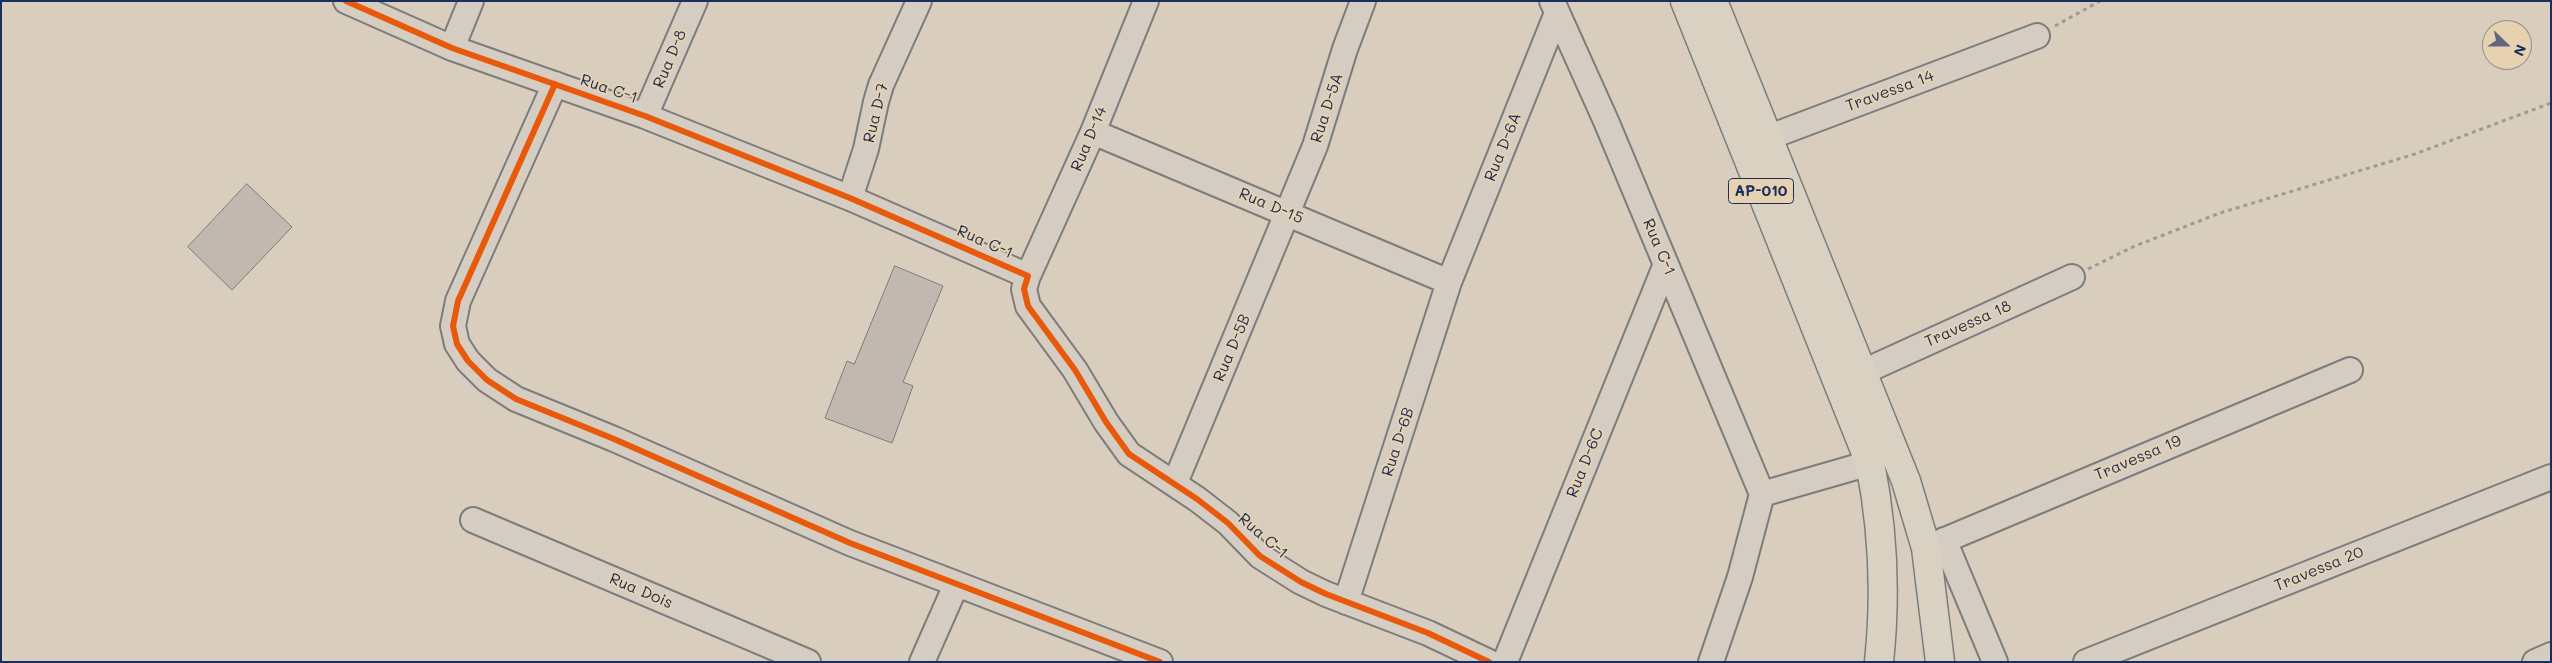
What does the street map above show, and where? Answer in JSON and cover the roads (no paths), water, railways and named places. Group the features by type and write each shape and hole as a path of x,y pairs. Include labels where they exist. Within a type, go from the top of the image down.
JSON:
{"main road":[{"name":"AP-010","path":"1685,1 1756,142 1863,372 1896,455 1935,544 1940,662"},
{"name":"AP-010","path":"1714,1 1756,142 1838,381 1870,463 1880,536 1882,630 1879,662"},
{"path":"1870,463 1896,455"}],"street":[{"name":"Rua C-1","path":"346,1 452,48 645,116 850,198 1028,276 1024,289 1028,306 1075,370 1117,439 1135,459 1175,483 1219,515 1253,550 1269,562 1312,588 1428,634 1488,662"},
{"path":"452,48 471,1"},
{"name":"Rua D-8","path":"645,116 695,1"},
{"name":"Rua D-7","path":"850,198 866,149 881,85 919,1"},
{"name":"Rua D-14","path":"1028,276 1093,132 1146,1"},
{"name":"Rua D-5A","path":"1288,213 1324,121 1345,49 1363,1"},
{"name":"Rua C-1","path":"1554,7 1606,121 1762,494"},
{"name":"Rua D-6A","path":"1449,282 1554,7"},
{"name":"Travessa 14","path":"1756,142 2037,36"},
{"path":"556,84 458,301 453,326 457,344 468,361 487,380 516,399 614,439 850,543 1160,662"},
{"name":"Rua D-15","path":"1093,132 1449,282"},
{"name":"Rua D-5B","path":"1175,483 1288,213"},
{"name":"Rua D-6C","path":"1505,662 1666,264"},
{"name":"Travessa 18","path":"1863,372 2072,276"},
{"name":"Rua D-6B","path":"1346,602 1449,282"},
{"name":"Travessa 19","path":"1935,544 2350,370"},
{"path":"1710,662 1740,578 1762,494 1870,463"},
{"name":"Travessa 20","path":"2086,662 2551,477"},
{"name":"Rua Dois","path":"473,520 808,662"},
{"path":"1935,544 1995,662"},
{"path":"922,662 956,585"},
{"path":"2535,662 2551,655"}]}
